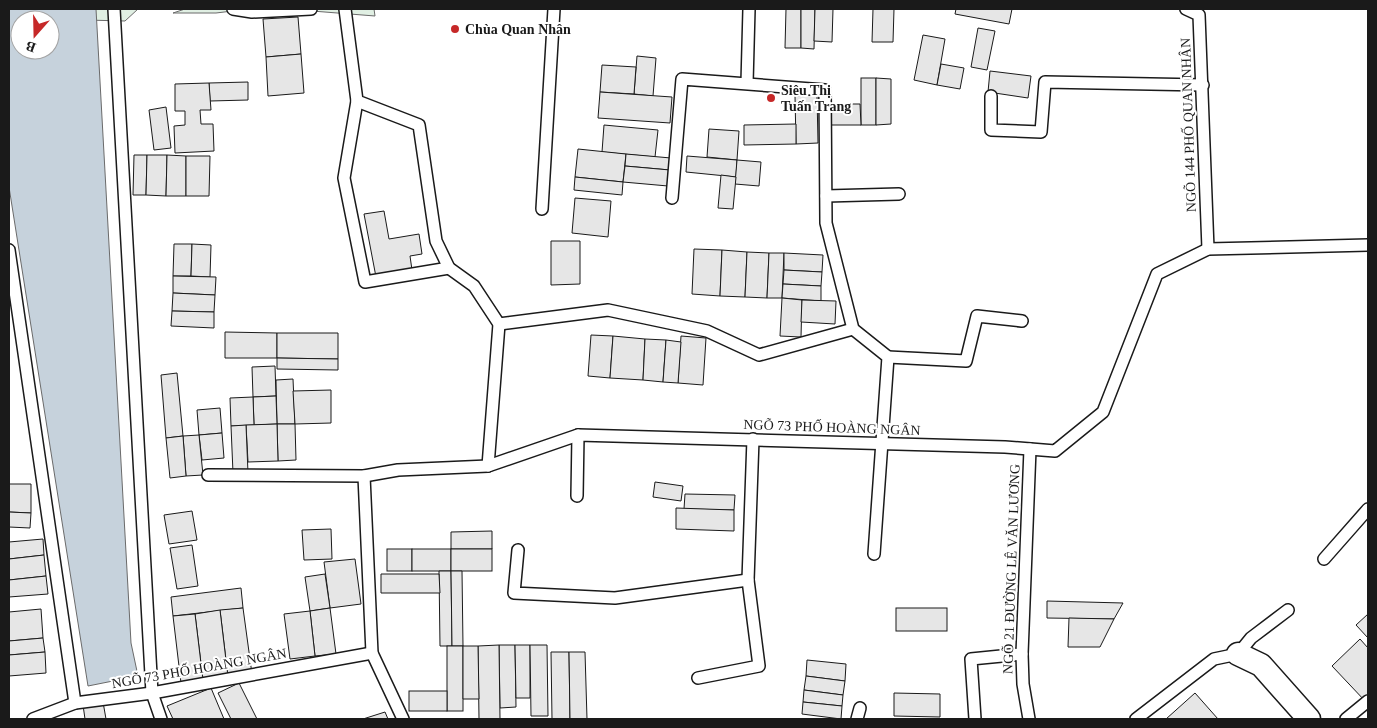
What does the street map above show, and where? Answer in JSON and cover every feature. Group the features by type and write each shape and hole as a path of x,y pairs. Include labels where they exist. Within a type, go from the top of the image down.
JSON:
{"street":[{"path":"1238,654 1261,665 1309,719"}],"lane":[{"path":"114,9 152,693 162,719"},
{"path":"233,9 252,12 312,9"},
{"path":"345,9 357,101 344,178 365,282 449,268"},
{"path":"542,209 554,9"},
{"path":"747,83 749,9"},
{"name":"NGÕ 144 PHỐ QUAN NHÂN","path":"1186,9 1199,15 1208,249"},
{"path":"672,198 682,79 826,90 826,223 853,329 888,357 966,361 976,316 1022,321"},
{"path":"991,96 992,130 1041,132 1045,82 1203,85"},
{"path":"357,101 419,125 436,241 449,268 474,286 499,324 488,466"},
{"path":"826,196 899,194"},
{"name":"NGÕ 73 PHỐ HOÀNG NGÂN","path":"208,475 364,476 398,470 488,466 578,435 880,443 1055,451 1102,412 1157,274 1208,249 1368,245"},
{"path":"9,250 75,703"},
{"path":"499,324 608,310 707,331 759,355 853,329"},
{"path":"874,554 880,443 888,357"},
{"path":"577,496 578,435"},
{"path":"698,678 759,666 748,580 753,440"},
{"name":"NGÕ 21 ĐƯỜNG LÊ VĂN LƯƠNG","path":"1029,719 1023,684 1022,654 1030,449"},
{"path":"364,476 372,653 402,719"},
{"path":"1324,559 1368,509"},
{"path":"518,550 514,593 615,598 748,580"},
{"path":"1136,719 1214,659 1238,654 1250,638 1288,610"},
{"name":"NGÕ 73 PHỐ HOÀNG NGÂN","path":"33,719 75,703 152,693 372,653"},
{"path":"975,719 971,659 1022,654"},
{"path":"1346,719 1368,701"}],"green space":[{"path":"86,9 138,9 125,21 85,20"},
{"path":"185,9 249,9 216,13 173,13"},
{"path":"287,9 374,9 375,16"}],"shaded area":[{"path":"9,9 96,9 131,643 138,676 88,686 9,187"}],"building":[{"path":"786,9 801,9 801,48 785,48"},
{"path":"801,9 815,9 814,49 801,48"},
{"path":"815,9 833,9 832,42 814,41"},
{"path":"873,9 894,9 893,42 872,42"},
{"path":"956,9 1012,9 1009,24 955,14"},
{"path":"298,17 301,54 266,57 263,19"},
{"path":"978,28 995,31 987,70 971,67"},
{"path":"923,35 945,39 937,85 914,80"},
{"path":"301,54 304,93 268,96 266,57"},
{"path":"637,56 656,58 653,96 634,94"},
{"path":"941,64 964,68 960,89 937,85"},
{"path":"602,65 636,67 634,94 600,92"},
{"path":"990,71 1031,76 1028,98 988,92"},
{"path":"861,78 876,78 876,125 861,125"},
{"path":"876,78 891,79 891,124 876,125"},
{"path":"248,82 248,100 210,101 209,83"},
{"path":"209,83 211,110 200,110 201,124 213,124 214,151 175,153 174,126 185,125 185,111 175,111 175,84"},
{"path":"600,92 672,97 670,123 598,118"},
{"path":"817,95 818,143 796,144 795,96"},
{"path":"828,104 860,104 861,125 828,125"},
{"path":"166,107 171,148 154,150 149,110"},
{"path":"796,124 796,144 744,145 744,125"},
{"path":"604,125 658,130 655,157 602,152"},
{"path":"709,129 739,131 737,160 707,157"},
{"path":"578,149 626,154 623,182 575,177"},
{"path":"626,154 671,158 670,170 625,166"},
{"path":"134,155 147,155 146,195 133,195"},
{"path":"147,155 167,155 166,196 146,195"},
{"path":"167,155 186,156 186,196 166,196"},
{"path":"186,156 210,156 209,196 186,196"},
{"path":"687,156 737,160 736,177 686,172"},
{"path":"737,160 761,162 759,186 735,184"},
{"path":"625,166 670,170 668,186 623,182"},
{"path":"721,175 736,177 733,209 718,208"},
{"path":"575,177 623,182 622,195 574,190"},
{"path":"575,198 611,201 608,237 572,233"},
{"path":"384,211 389,239 419,234 422,254 410,256 412,270 376,277 364,214"},
{"path":"551,241 580,241 580,284 551,285"},
{"path":"174,244 192,244 191,276 173,276"},
{"path":"192,244 211,245 210,277 191,276"},
{"path":"694,249 722,250 720,296 692,294"},
{"path":"722,250 747,252 745,297 720,296"},
{"path":"747,252 769,253 767,298 745,297"},
{"path":"769,253 784,253 782,298 767,298"},
{"path":"784,253 823,255 822,272 784,270"},
{"path":"784,270 822,272 821,286 783,284"},
{"path":"173,276 216,277 215,295 173,293"},
{"path":"783,284 821,286 821,301 782,298"},
{"path":"173,293 215,295 214,312 172,311"},
{"path":"782,298 802,300 801,337 780,336"},
{"path":"802,300 836,301 835,324 801,322"},
{"path":"172,311 214,312 214,328 171,326"},
{"path":"225,332 277,333 277,358 225,358"},
{"path":"277,333 338,333 338,359 277,358"},
{"path":"591,335 613,336 610,378 588,376"},
{"path":"613,336 645,339 643,380 610,378"},
{"path":"681,336 706,338 703,385 678,383"},
{"path":"645,339 666,340 663,382 643,380"},
{"path":"666,340 681,342 678,383 663,382"},
{"path":"277,358 338,359 338,370 277,369"},
{"path":"275,366 276,396 253,397 252,367"},
{"path":"177,373 183,436 166,438 161,375"},
{"path":"293,379 295,424 277,424 276,380"},
{"path":"331,390 331,423 295,424 293,391"},
{"path":"276,396 277,424 254,425 253,397"},
{"path":"253,397 254,425 231,426 230,398"},
{"path":"220,408 222,433 199,435 197,410"},
{"path":"277,424 295,424 296,460 278,461"},
{"path":"277,424 278,461 248,462 246,425"},
{"path":"246,425 248,473 233,473 231,426"},
{"path":"222,433 224,458 202,460 199,435"},
{"path":"199,435 203,475 186,476 183,436"},
{"path":"183,436 186,476 170,478 166,438"},
{"path":"655,482 683,486 681,501 653,497"},
{"path":"9,484 31,484 31,513 9,512"},
{"path":"685,494 735,495 734,510 684,509"},
{"path":"676,508 734,510 734,531 676,529"},
{"path":"192,511 197,540 169,544 164,515"},
{"path":"9,512 31,513 30,528 9,527"},
{"path":"331,529 332,559 304,560 302,530"},
{"path":"492,531 492,549 451,549 451,532"},
{"path":"43,539 44,555 9,559 9,542"},
{"path":"192,545 198,586 177,589 170,548"},
{"path":"387,549 412,549 412,571 387,571"},
{"path":"412,549 451,549 451,571 412,571"},
{"path":"451,549 492,549 492,571 451,571"},
{"path":"44,555 46,576 9,580 9,559"},
{"path":"355,559 361,604 330,608 324,562"},
{"path":"439,571 451,571 452,646 440,646"},
{"path":"451,571 462,571 463,646 452,646"},
{"path":"325,574 330,608 310,611 305,577"},
{"path":"381,574 439,574 440,593 381,593"},
{"path":"46,576 48,594 9,597 9,580"},
{"path":"241,588 243,608 173,616 171,597"},
{"path":"1047,601 1123,603 1114,619 1047,618"},
{"path":"243,608 252,674 228,677 220,610"},
{"path":"330,608 336,654 315,656 310,611"},
{"path":"896,608 947,608 947,631 896,631"},
{"path":"41,609 43,638 9,641 9,612"},
{"path":"220,610 228,677 203,680 195,614"},
{"path":"310,611 315,656 290,659 284,614"},
{"path":"195,614 203,680 181,683 173,616"},
{"path":"1368,614 1368,638 1356,625"},
{"path":"1069,618 1114,619 1100,647 1068,647"},
{"path":"43,638 45,652 9,655 9,641"},
{"path":"1360,639 1368,648 1368,700 1366,702 1332,666"},
{"path":"499,645 515,645 516,707 500,708"},
{"path":"499,645 500,719 479,719 478,646"},
{"path":"515,645 530,645 530,698 516,698"},
{"path":"530,645 547,645 548,716 531,716"},
{"path":"447,646 463,646 463,711 447,711"},
{"path":"463,646 478,646 479,699 463,699"},
{"path":"45,652 46,673 9,676 9,655"},
{"path":"551,652 569,652 570,719 552,719"},
{"path":"569,652 585,652 587,719 570,719"},
{"path":"807,660 846,664 845,681 806,676"},
{"path":"806,676 845,681 843,695 804,690"},
{"path":"239,683 257,719 231,719 218,693"},
{"path":"211,688 224,719 173,719 167,706"},
{"path":"804,690 843,695 842,706 803,702"},
{"path":"409,691 447,691 447,711 409,711"},
{"path":"894,693 940,694 940,717 894,716"},
{"path":"1195,693 1218,719 1166,719"},
{"path":"103,702 106,719 85,719 83,705"},
{"path":"803,702 842,706 841,719 802,714"},
{"path":"385,712 388,719 363,719"}],"place":[{"name":"Chùa Quan Nhân","path":"455,29"},
{"name":"Siêu Thị Tuấn Trang","path":"771,98"}]}
